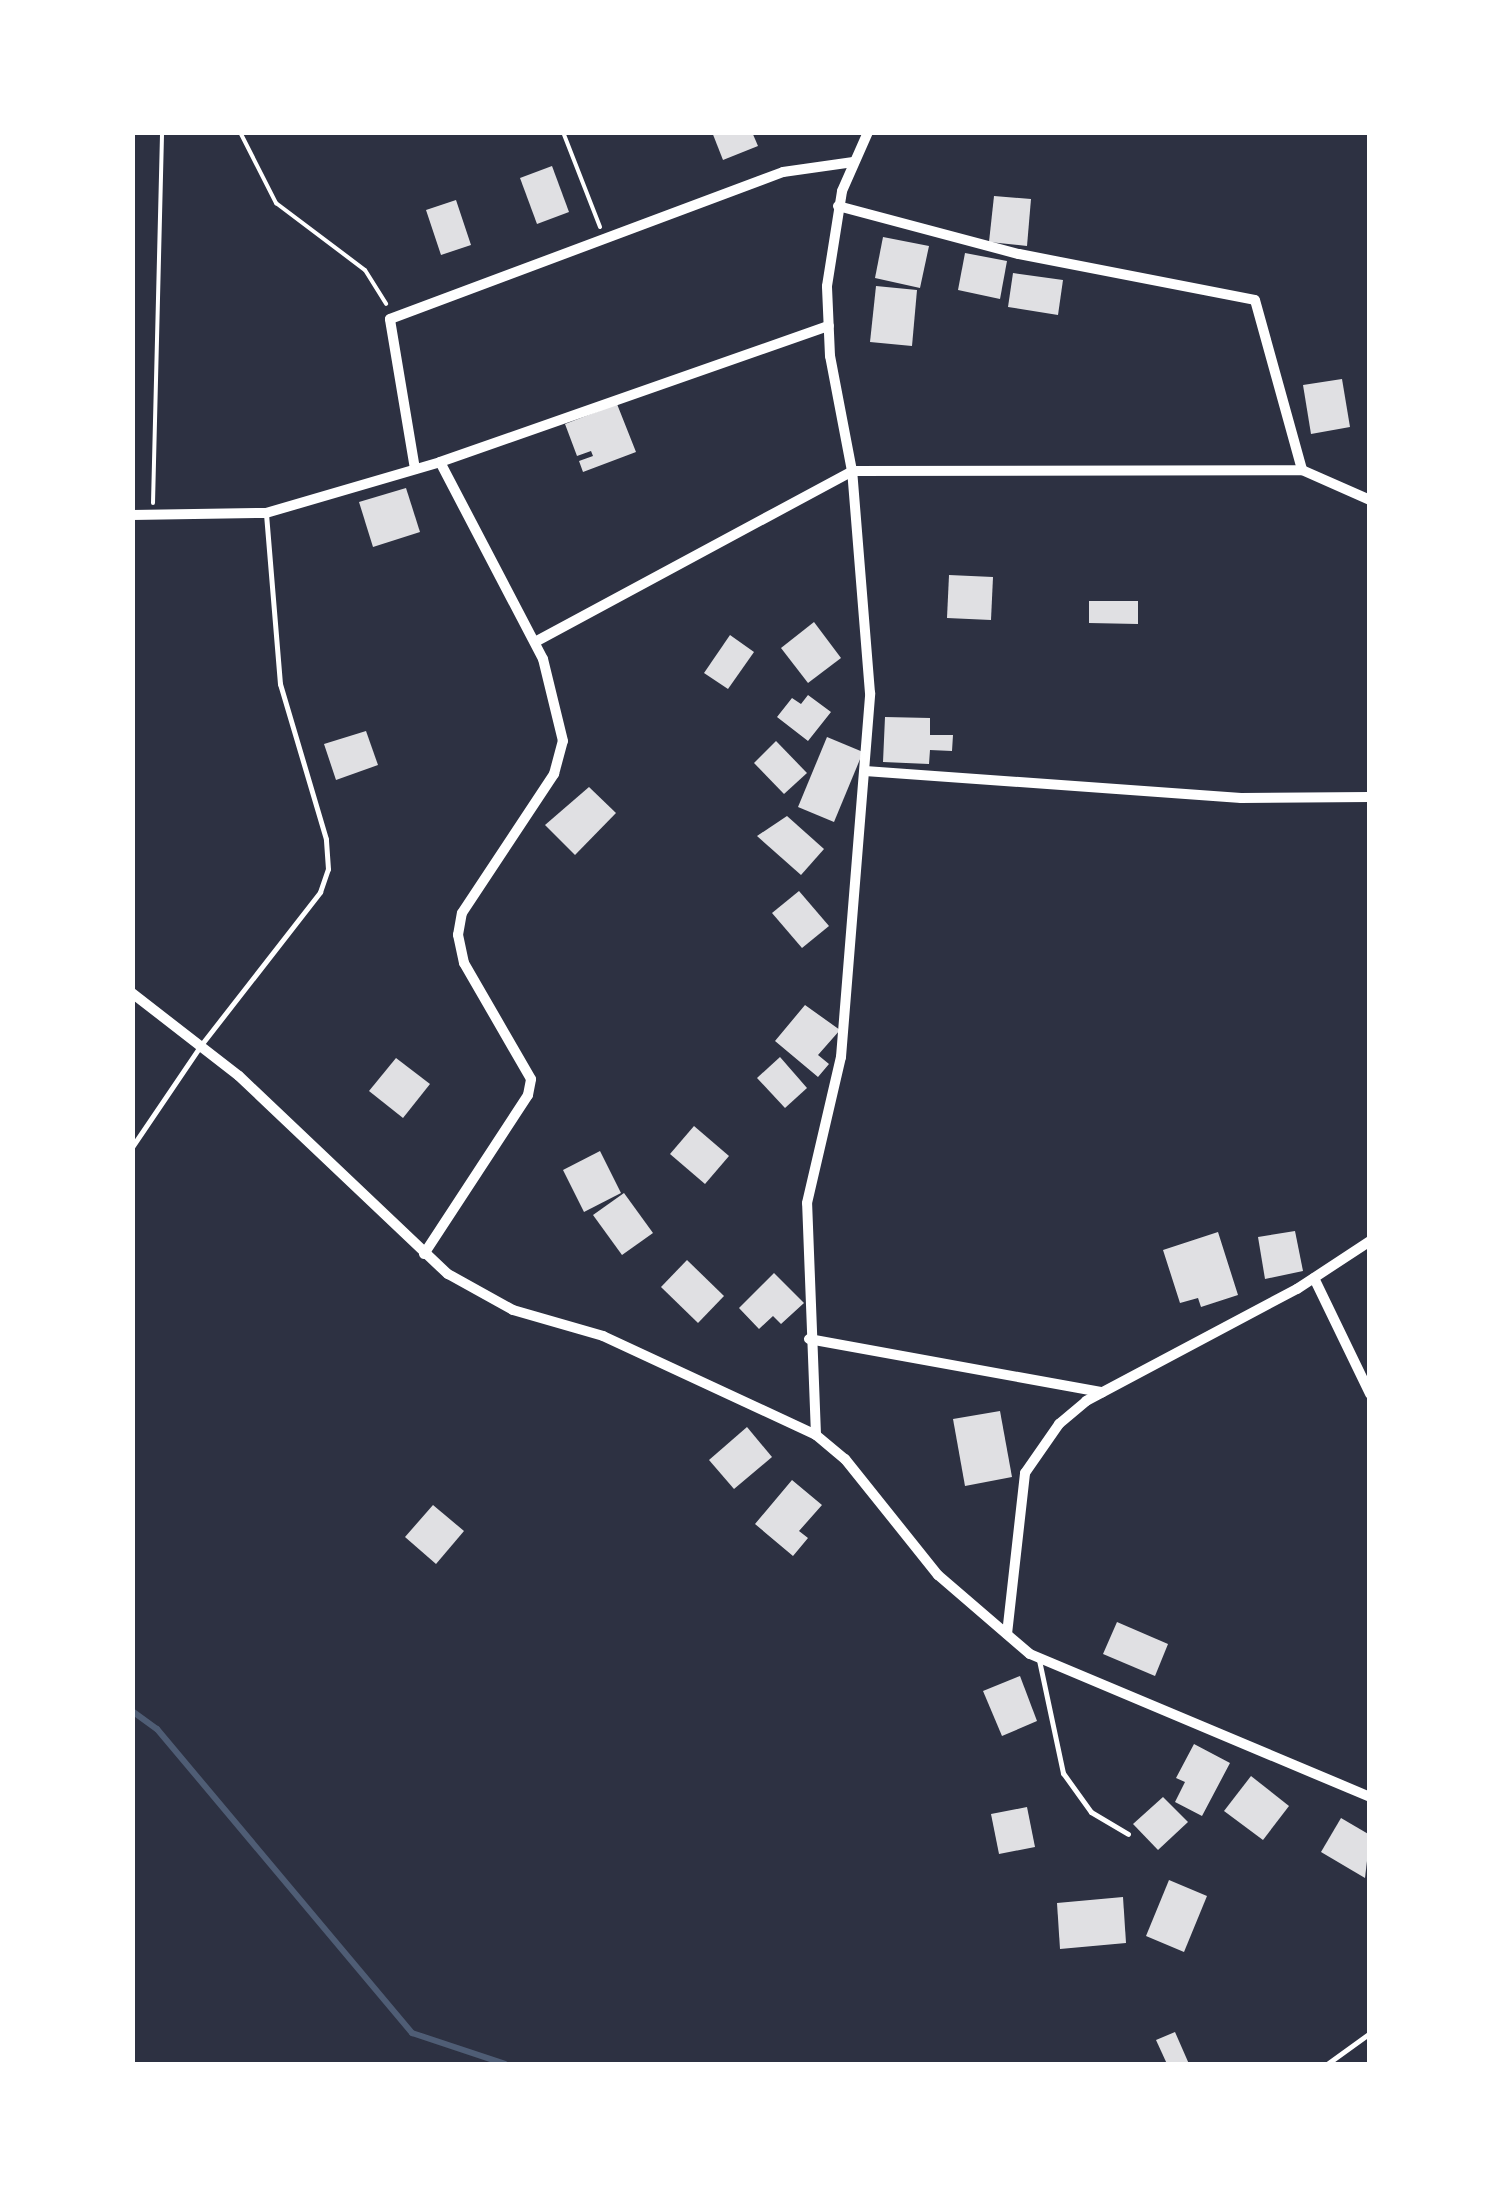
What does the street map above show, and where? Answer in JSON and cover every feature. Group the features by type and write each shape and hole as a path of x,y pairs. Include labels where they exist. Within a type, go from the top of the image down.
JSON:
{"street":[{"path":"816,1435 808,1340 807,1204 842,1057 870,693 852,471 829,326 831,235 853,162 868,132"},
{"path":"415,469 390,318 783,172 853,162"},
{"path":"838,206 1019,254 1255,300 1302,470"},
{"path":"132,515 266,513 440,462 829,326"},
{"path":"424,1254 528,1095 531,1079 464,963 458,935 462,913 554,774 563,742 535,642 440,462"},
{"path":"535,642 852,471 1302,470 1370,500"},
{"path":"865,770 1241,798 1370,797"},
{"path":"132,993 201,1045 424,1254 513,1310 603,1336 816,1435 845,1459 938,1574 1038,1658 1370,1797"},
{"path":"1007,1634 1025,1473 1058,1424 1102,1392 1314,1278 1370,1241"},
{"path":"1314,1278 1370,1394"},
{"path":"808,1340 1102,1392"}],"lane":[{"path":"132,1147 201,1045 320,892 328,869 326,839 280,684 266,513"},
{"path":"1038,1658 1062,1773 1091,1812 1128,1834"},
{"path":"1328,2064 1370,2032"}],"path":[{"path":"152,517 162,132"},
{"path":"240,132 276,204 365,270 390,318"},
{"path":"562,132 604,236"}],"building":[{"path":"712,132 752,132 758,146 723,160"},
{"path":"552,166 569,212 537,224 520,178"},
{"path":"994,196 1031,199 1027,246 989,242"},
{"path":"456,200 471,245 441,255 426,210"},
{"path":"883,237 929,246 920,288 875,278"},
{"path":"965,253 1007,261 1000,299 958,290"},
{"path":"1013,273 1063,280 1058,315 1008,307"},
{"path":"876,286 917,290 912,346 870,342"},
{"path":"1342,379 1350,427 1311,434 1303,385"},
{"path":"617,404 636,452 583,472 579,461 593,456 591,451 577,456 565,424"},
{"path":"406,488 420,532 373,547 359,502"},
{"path":"949,575 993,577 991,620 947,618"},
{"path":"1089,601 1138,601 1138,624 1089,623"},
{"path":"814,622 841,658 808,683 781,648"},
{"path":"730,635 754,652 728,689 704,673"},
{"path":"808,695 831,712 808,741 777,717 792,698 801,704"},
{"path":"885,717 930,718 930,735 953,735 952,751 930,750 929,764 883,762"},
{"path":"366,731 378,765 336,780 324,744"},
{"path":"827,737 863,752 834,822 798,807"},
{"path":"776,741 807,773 784,794 754,763"},
{"path":"589,787 616,813 575,855 545,825"},
{"path":"787,816 824,849 801,875 757,836"},
{"path":"799,891 829,926 802,948 772,913"},
{"path":"805,1005 840,1030 818,1055 829,1064 818,1077 775,1041"},
{"path":"780,1057 807,1088 785,1108 757,1078"},
{"path":"396,1058 430,1084 403,1118 369,1091"},
{"path":"694,1126 729,1156 705,1184 670,1154"},
{"path":"600,1151 621,1193 584,1212 563,1170"},
{"path":"624,1193 653,1233 622,1255 593,1215"},
{"path":"1295,1231 1303,1271 1265,1279 1258,1237"},
{"path":"1218,1232 1238,1295 1201,1307 1198,1298 1180,1303 1163,1250"},
{"path":"687,1260 724,1296 698,1323 661,1287"},
{"path":"774,1273 804,1303 781,1324 773,1316 759,1329 739,1308"},
{"path":"1000,1411 1012,1477 965,1486 953,1419"},
{"path":"747,1427 772,1457 734,1489 709,1460"},
{"path":"792,1480 822,1505 799,1531 808,1538 793,1556 755,1524"},
{"path":"433,1505 464,1531 436,1564 405,1537"},
{"path":"1117,1622 1168,1644 1155,1676 1103,1654"},
{"path":"1020,1676 1037,1721 1002,1736 983,1691"},
{"path":"1194,1744 1230,1763 1202,1816 1175,1802 1185,1782 1176,1778"},
{"path":"1251,1776 1289,1806 1263,1840 1224,1811"},
{"path":"1163,1797 1188,1822 1158,1850 1133,1824"},
{"path":"1027,1807 1035,1847 999,1854 991,1814"},
{"path":"1341,1818 1370,1835 1365,1878 1321,1852"},
{"path":"1169,1880 1207,1896 1184,1952 1146,1936"},
{"path":"1123,1897 1126,1943 1060,1949 1057,1903"},
{"path":"1175,2032 1189,2064 1167,2064 1156,2040"}],"waterway":[{"path":"132,1711 157,1729 412,2033 505,2064"}]}
